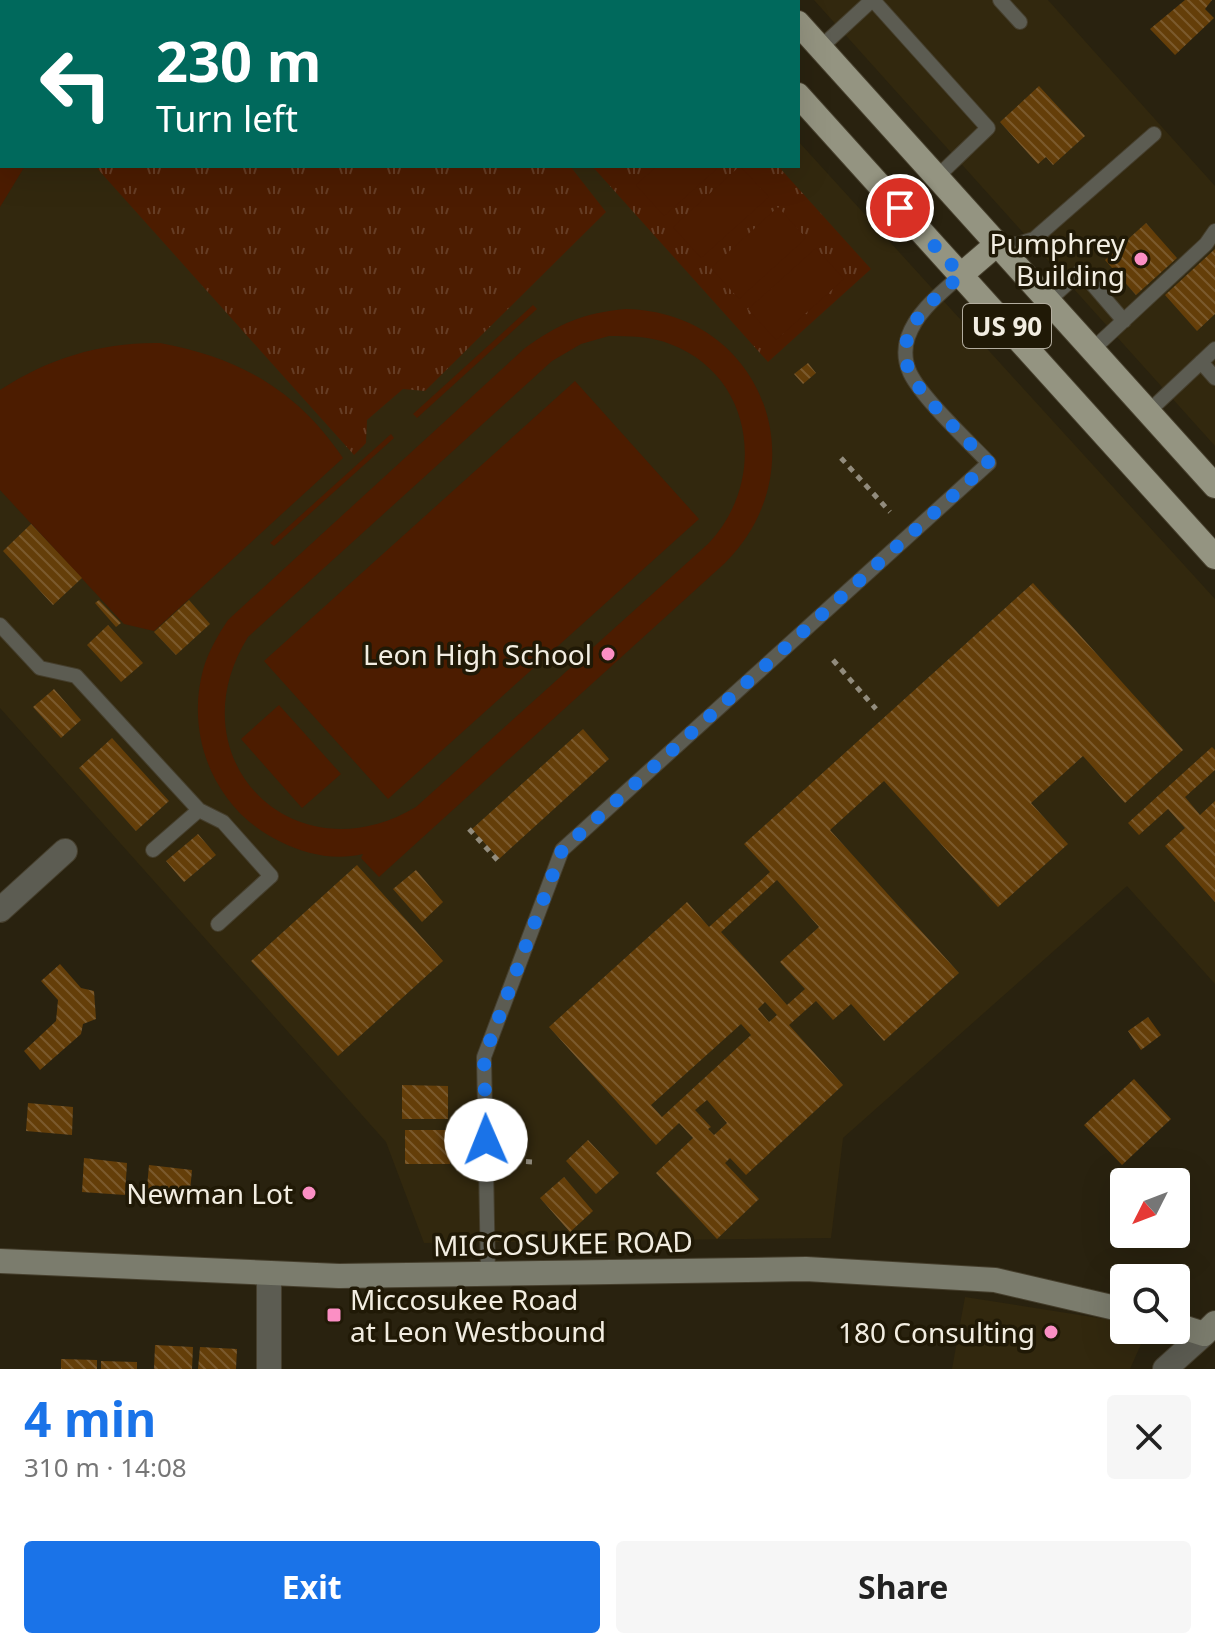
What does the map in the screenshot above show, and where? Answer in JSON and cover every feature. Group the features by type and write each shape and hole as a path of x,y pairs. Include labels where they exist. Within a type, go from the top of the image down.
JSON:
{"main road":[{"name":"US 90","path":"800,25 1215,486"},
{"name":"US 90","path":"800,97 1215,557"},
{"path":"961,275 997,244"}],"street":[{"path":"0,910 65,851"},
{"name":"MICCOSUKEE ROAD","path":"0,1261 339,1276 806,1269 995,1280 1110,1307"},
{"path":"269,1273 269,1369"},
{"path":"1190,1326 1210,1328"},
{"path":"1165,1369 1210,1328"}],"lane":[{"path":"1000,0 1020,22"},
{"path":"820,48 878,2 988,128 937,177"},
{"path":"997,244 1018,244 1034,239 1154,134"},
{"path":"1092,350 1206,244 1215,231"},
{"path":"1048,301 1081,271 1124,321"},
{"path":"488,1275 484,1057 562,850 989,463 920,387 909,371 905,354 907,338 916,321 961,275"},
{"path":"1148,412 1215,349"},
{"path":"1201,362 1215,378"},
{"path":"0,625 40,668 76,676 199,810 223,822 271,876 218,924"},
{"path":"153,850 199,810"}],"path":[{"path":"841,458 890,512"},
{"path":"833,660 876,709"},
{"path":"469,829 501,864"},
{"path":"514,1161 534,1162"}],"shaded area":[{"path":"814,0 1048,0 1215,186 1215,446"},
{"name":"Leon High School","path":"800,143 1215,599 1215,984 1127,886 843,1138 831,1238 424,1243 386,1142 0,708 0,168 800,168"},
{"name":"180 Consulting","path":"965,1297 1110,1320 1110,1344 1141,1344 1130,1369 952,1369"}],"green space":[{"path":"0,168 24,168 0,207"},
{"path":"97,168 572,168 606,212 425,391 403,389 367,420 366,443 354,455"},
{"path":"594,168 780,168 871,269 768,362"},
{"path":"655,168 718,168 664,216 636,185"},
{"path":"738,168 742,168 769,197 701,258 673,227"},
{"path":"778,207 806,238 739,299 711,268"},
{"path":"816,248 844,279 776,340 748,309"},
{"path":"533,305 537,309 417,418 413,414"},
{"path":"626,309 673,317 712,336 742,365 762,401 772,441 769,483 754,525 725,563 379,877 361,858 363,854 341,857 309,853 257,828 222,791 210,769 198,721 198,695 203,670 228,620 525,348 572,321","holes":["609,336 662,341 698,359 720,380 735,405 743,432 745,461 739,490 727,518 709,543 416,807 370,826 327,828 289,817 258,795 236,763 225,725 229,682 248,637 552,361 581,344"]},
{"path":"160,343 216,358 264,381 306,413 343,458 154,631 124,624 0,490 0,390 38,369 77,354 117,345"},
{"path":"575,381 699,519 388,799 264,661"},
{"path":"391,434 394,438 274,546 270,543"},
{"path":"279,705 341,774 302,808 241,739"}],"building":[{"path":"1185,0 1212,0 1205,9 1214,18 1175,55 1150,29"},
{"path":"1039,86 1085,136 1053,165 1046,157 1038,164 1000,122"},
{"name":"Pumphrey Building","path":"1146,223 1177,258 1136,295 1105,260"},
{"path":"1215,249 1215,314 1197,331 1165,295"},
{"path":"808,363 816,373 803,384 794,374"},
{"path":"31,524 82,578 53,605 3,551"},
{"path":"1033,583 1183,750 1125,803 1083,756 1031,803 1068,844 998,907 884,781 830,830 959,973 884,1041 851,1004 833,1020 816,1001 789,1025 843,1085 746,1175 730,1158 725,1163 759,1199 717,1239 656,1173 693,1138 679,1123 656,1145 549,1027 687,902 709,927 770,872 744,844","holes":["777,880 819,927 780,962 805,989 787,1005 721,932","765,1002 777,1015 769,1022 758,1009","741,1024 751,1035 662,1117 651,1105","707,1100 727,1123 714,1135 708,1129 711,1127 695,1110"]},
{"path":"99,600 121,623 116,627 95,603"},
{"path":"189,600 210,624 176,655 154,632"},
{"path":"108,625 143,663 121,682 87,645"},
{"path":"54,689 81,720 61,738 33,707"},
{"path":"583,729 609,759 499,859 472,829"},
{"path":"112,738 169,801 136,831 79,768"},
{"path":"1212,747 1215,750 1215,770 1185,797 1200,815 1215,801 1215,902 1165,846 1185,828 1168,809 1139,835 1128,823"},
{"path":"198,834 216,855 184,882 166,861"},
{"path":"357,865 443,961 338,1056 251,961"},
{"path":"416,870 443,902 422,922 393,889"},
{"path":"60,964 81,988 94,991 96,1019 83,1024 81,1034 40,1070 24,1051 56,1021 58,1000 41,981"},
{"path":"1148,1017 1161,1035 1141,1050 1128,1031"},
{"path":"1134,1079 1171,1119 1122,1165 1084,1125"},
{"path":"402,1085 448,1086 448,1119 402,1119"},
{"path":"28,1103 73,1107 72,1135 26,1131"},
{"path":"405,1130 450,1130 450,1164 405,1164"},
{"path":"588,1140 619,1173 596,1194 566,1161"},
{"path":"84,1158 127,1163 125,1195 82,1192"},
{"path":"149,1165 192,1170 189,1202 146,1199"},
{"path":"564,1177 593,1211 570,1232 540,1198"},
{"path":"155,1345 193,1347 192,1369 154,1369"},
{"path":"200,1347 237,1349 236,1369 198,1369"},
{"path":"61,1359 97,1360 97,1369 61,1369"},
{"path":"101,1361 137,1362 137,1369 101,1369"}],"place":[{"name":"Pumphrey Building","path":"1141,259"},
{"name":"Leon High School","path":"608,654"},
{"name":"Newman Lot","path":"309,1193"},
{"name":"Miccosukee Road at Leon Westbound","path":"334,1315"},
{"name":"180 Consulting","path":"1051,1332"}],"route":[{"path":"486,1140 484,1057 562,850 989,463 909,371 905,354 911,329 924,310 961,275 900,208"}]}
